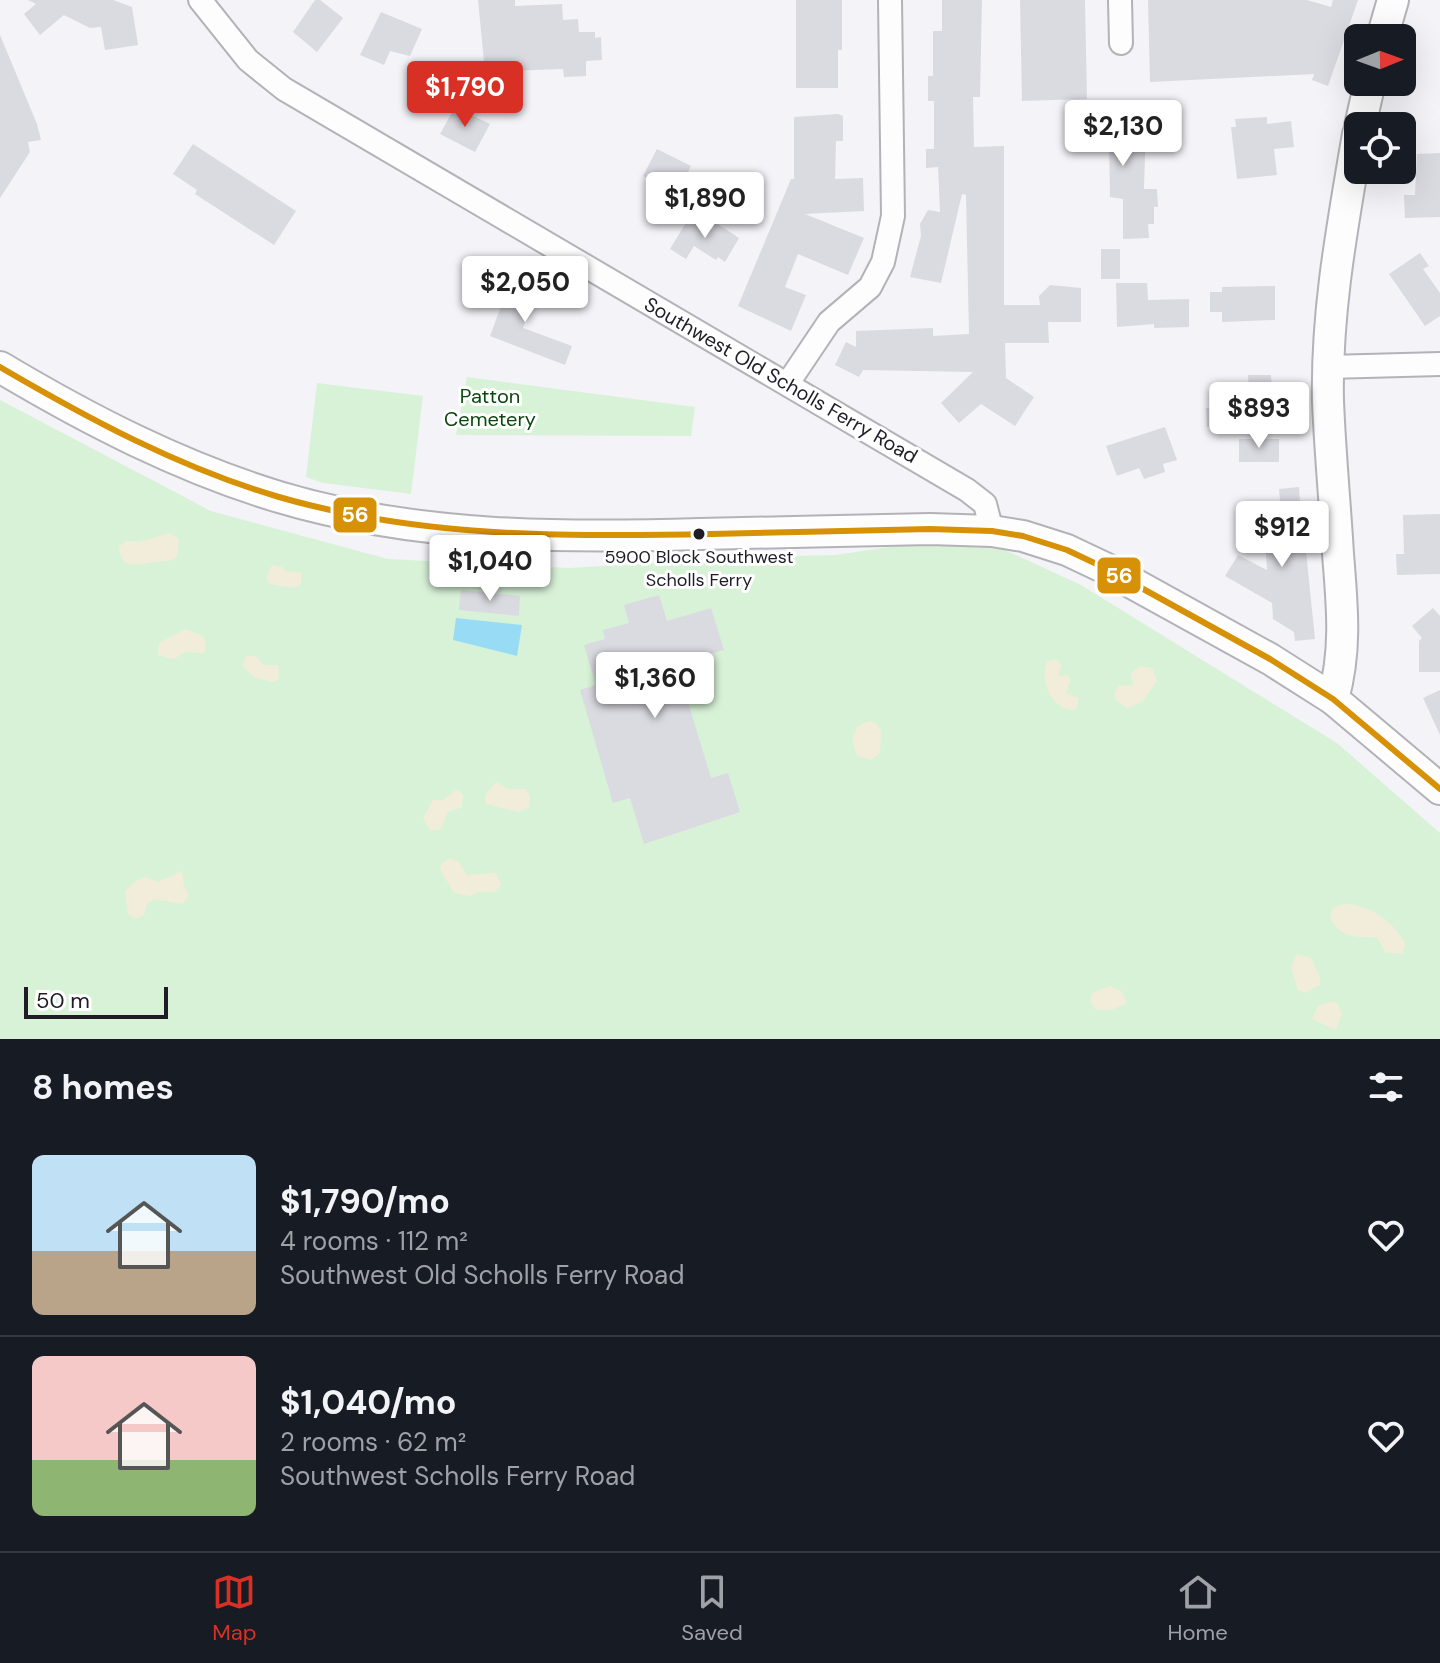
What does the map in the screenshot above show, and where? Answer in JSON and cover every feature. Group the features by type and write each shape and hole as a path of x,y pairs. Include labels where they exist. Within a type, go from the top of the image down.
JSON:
{"main road":[{"path":"1386,24 1393,0"},
{"path":"1333,699 1341,673 1344,627 1328,367 1335,270 1350,184"},
{"path":"0,367 106,426 222,478 282,498 411,526 523,536 992,531 1045,542 1107,569 1270,659 1333,699 1440,789"}],"street":[{"name":"Southwest Old Scholls Ferry Road","path":"200,0 248,60 284,89 978,497 990,514 992,531"},
{"path":"788,383 829,322 870,287 883,262 889,241 893,216 890,0"},
{"path":"1120,0 1121,43"},
{"path":"1328,367 1440,364"}],"green space":[{"name":"Patton Cemetery","path":"467,377 695,407 691,436 456,435"},
{"path":"317,383 423,396 411,494 323,483 306,477"},
{"path":"0,400 211,511 388,559 569,568 686,561 752,563 790,556 836,555 895,546 1003,549 1081,585 1337,743 1440,833 1440,1039 0,1039"}],"sand":[{"path":"170,533 179,539 177,557 174,559 130,564 120,554 119,547 125,541 139,542"},
{"path":"272,565 282,567 287,572 301,572 301,584 295,588 269,584 266,577"},
{"path":"186,629 203,636 206,645 204,653 185,652 174,659 158,655 159,643"},
{"path":"246,656 256,656 263,665 278,665 279,679 272,682 254,677 243,666"},
{"path":"1056,659 1062,666 1058,676 1067,675 1071,679 1066,693 1079,698 1076,710 1060,706 1046,686 1047,662"},
{"path":"1140,666 1152,668 1157,681 1143,701 1127,708 1116,700 1114,693 1119,686 1133,685 1131,673"},
{"path":"868,721 875,722 881,731 880,753 871,760 857,756 852,739 857,727"},
{"path":"496,782 508,789 525,789 530,796 529,807 519,812 486,804 485,795"},
{"path":"456,790 463,794 462,807 448,812 440,830 430,830 423,818 433,800 443,800"},
{"path":"450,858 459,862 466,875 496,873 501,886 494,892 478,892 471,896 454,893 440,869 442,863"},
{"path":"182,871 184,886 189,894 183,904 154,899 147,904 144,915 135,919 128,914 125,892 133,883 144,877 158,882"},
{"path":"1344,904 1363,907 1387,921 1405,943 1403,954 1385,952 1377,937 1355,936 1337,928 1330,916 1333,908"},
{"path":"1297,954 1311,958 1320,977 1320,985 1305,993 1298,990 1291,967"},
{"path":"1110,986 1121,991 1127,1003 1111,1010 1096,1010 1090,1001 1092,993"},
{"path":"1337,1003 1342,1013 1336,1030 1312,1019 1318,1006"}],"water":[{"path":"456,618 522,625 517,656 453,640"}],"building":[{"path":"28,0 113,0 132,7 138,45 105,50 101,27 90,28 64,15 40,35 24,14 36,4"},
{"path":"315,0 320,0 343,18 317,52 293,32"},
{"path":"478,0 515,0 515,6 562,4 563,20 578,19 579,32 595,32 595,38 601,37 602,60 586,61 586,76 564,77 563,69 485,72"},
{"path":"796,0 842,0 838,88 796,88"},
{"path":"942,0 982,0 980,97 973,97 974,147 1004,146 1004,305 1040,305 1039,296 1050,285 1081,288 1081,322 1048,322 1049,343 1005,343 1006,378 1034,397 1015,426 981,404 959,423 941,403 973,372 863,370 859,377 835,365 846,342 856,347 856,331 933,328 933,336 969,334 966,195 962,194 941,283 910,277 921,236 920,224 928,210 940,212 938,167 926,168 926,149 934,149 934,101 928,101 928,76 933,76 933,31 942,31"},
{"path":"1020,0 1085,0 1087,99 1022,101"},
{"path":"1148,0 1307,0 1331,7 1333,0 1358,0 1350,24 1344,24 1344,40 1328,86 1312,80 1314,74 1150,82"},
{"path":"381,12 422,29 410,56 390,51 384,65 360,55"},
{"path":"0,35 41,140 28,142 30,152 0,198"},
{"path":"455,107 490,124 475,152 440,134"},
{"path":"1075,108 1099,108 1099,124 1146,123 1144,189 1157,189 1158,207 1154,207 1154,224 1148,224 1149,238 1123,239 1123,199 1110,197 1109,141 1076,141"},
{"path":"843,116 843,141 836,141 835,179 863,178 864,211 805,214 864,238 848,275 798,254 785,287 806,295 791,331 738,306 791,179 794,179 794,117"},
{"path":"1267,117 1267,124 1291,121 1294,147 1274,149 1277,175 1237,179 1231,127 1236,127 1235,119"},
{"path":"193,144 296,211 274,245 195,194 197,190 173,174"},
{"path":"657,149 691,166 686,176 698,182 687,204 663,192 665,189 643,176"},
{"path":"1440,153 1440,217 1405,218 1404,195 1415,195 1417,154"},
{"path":"690,216 712,230 716,223 739,238 725,262 694,246 686,259 670,249"},
{"path":"1101,249 1120,249 1120,279 1101,279"},
{"path":"1420,253 1429,266 1423,269 1440,293 1440,316 1425,326 1389,274"},
{"path":"512,277 538,286 523,328 572,346 565,365 490,336"},
{"path":"1116,283 1147,283 1148,300 1189,299 1189,327 1154,328 1154,324 1117,327"},
{"path":"1275,286 1275,320 1222,322 1222,312 1210,312 1210,292 1222,292 1222,287"},
{"path":"1248,375 1271,375 1272,392 1249,392"},
{"path":"1224,407 1225,426 1207,427 1206,408"},
{"path":"1165,427 1177,460 1163,464 1165,472 1144,479 1139,468 1117,476 1106,446"},
{"path":"1239,439 1279,439 1279,462 1239,462"},
{"path":"1299,487 1303,552 1306,551 1315,639 1295,641 1294,632 1273,619 1272,603 1225,576 1238,555 1267,570 1263,512 1281,511 1279,489"},
{"path":"1440,514 1440,574 1397,575 1396,554 1404,554 1403,515"},
{"path":"461,590 520,596 519,616 459,610"},
{"path":"659,595 667,621 711,608 724,650 683,662 691,687 684,689 711,778 728,773 740,812 644,844 630,798 613,803 580,690 596,685 584,645 605,639 603,630 629,623 624,605"},
{"path":"1433,608 1440,616 1440,672 1419,672 1419,641 1422,638 1412,626"},
{"path":"1440,690 1440,735 1423,698"}],"transit line":[{"name":"56","path":"0,367 101,423 206,472 279,497 386,520 440,528 548,534 658,535 930,529 992,531 1023,536 1067,550 1107,569 1270,659 1333,699 1440,789"}],"place":[{"name":"5900 Block Southwest Scholls Ferry","path":"699,534"}]}
